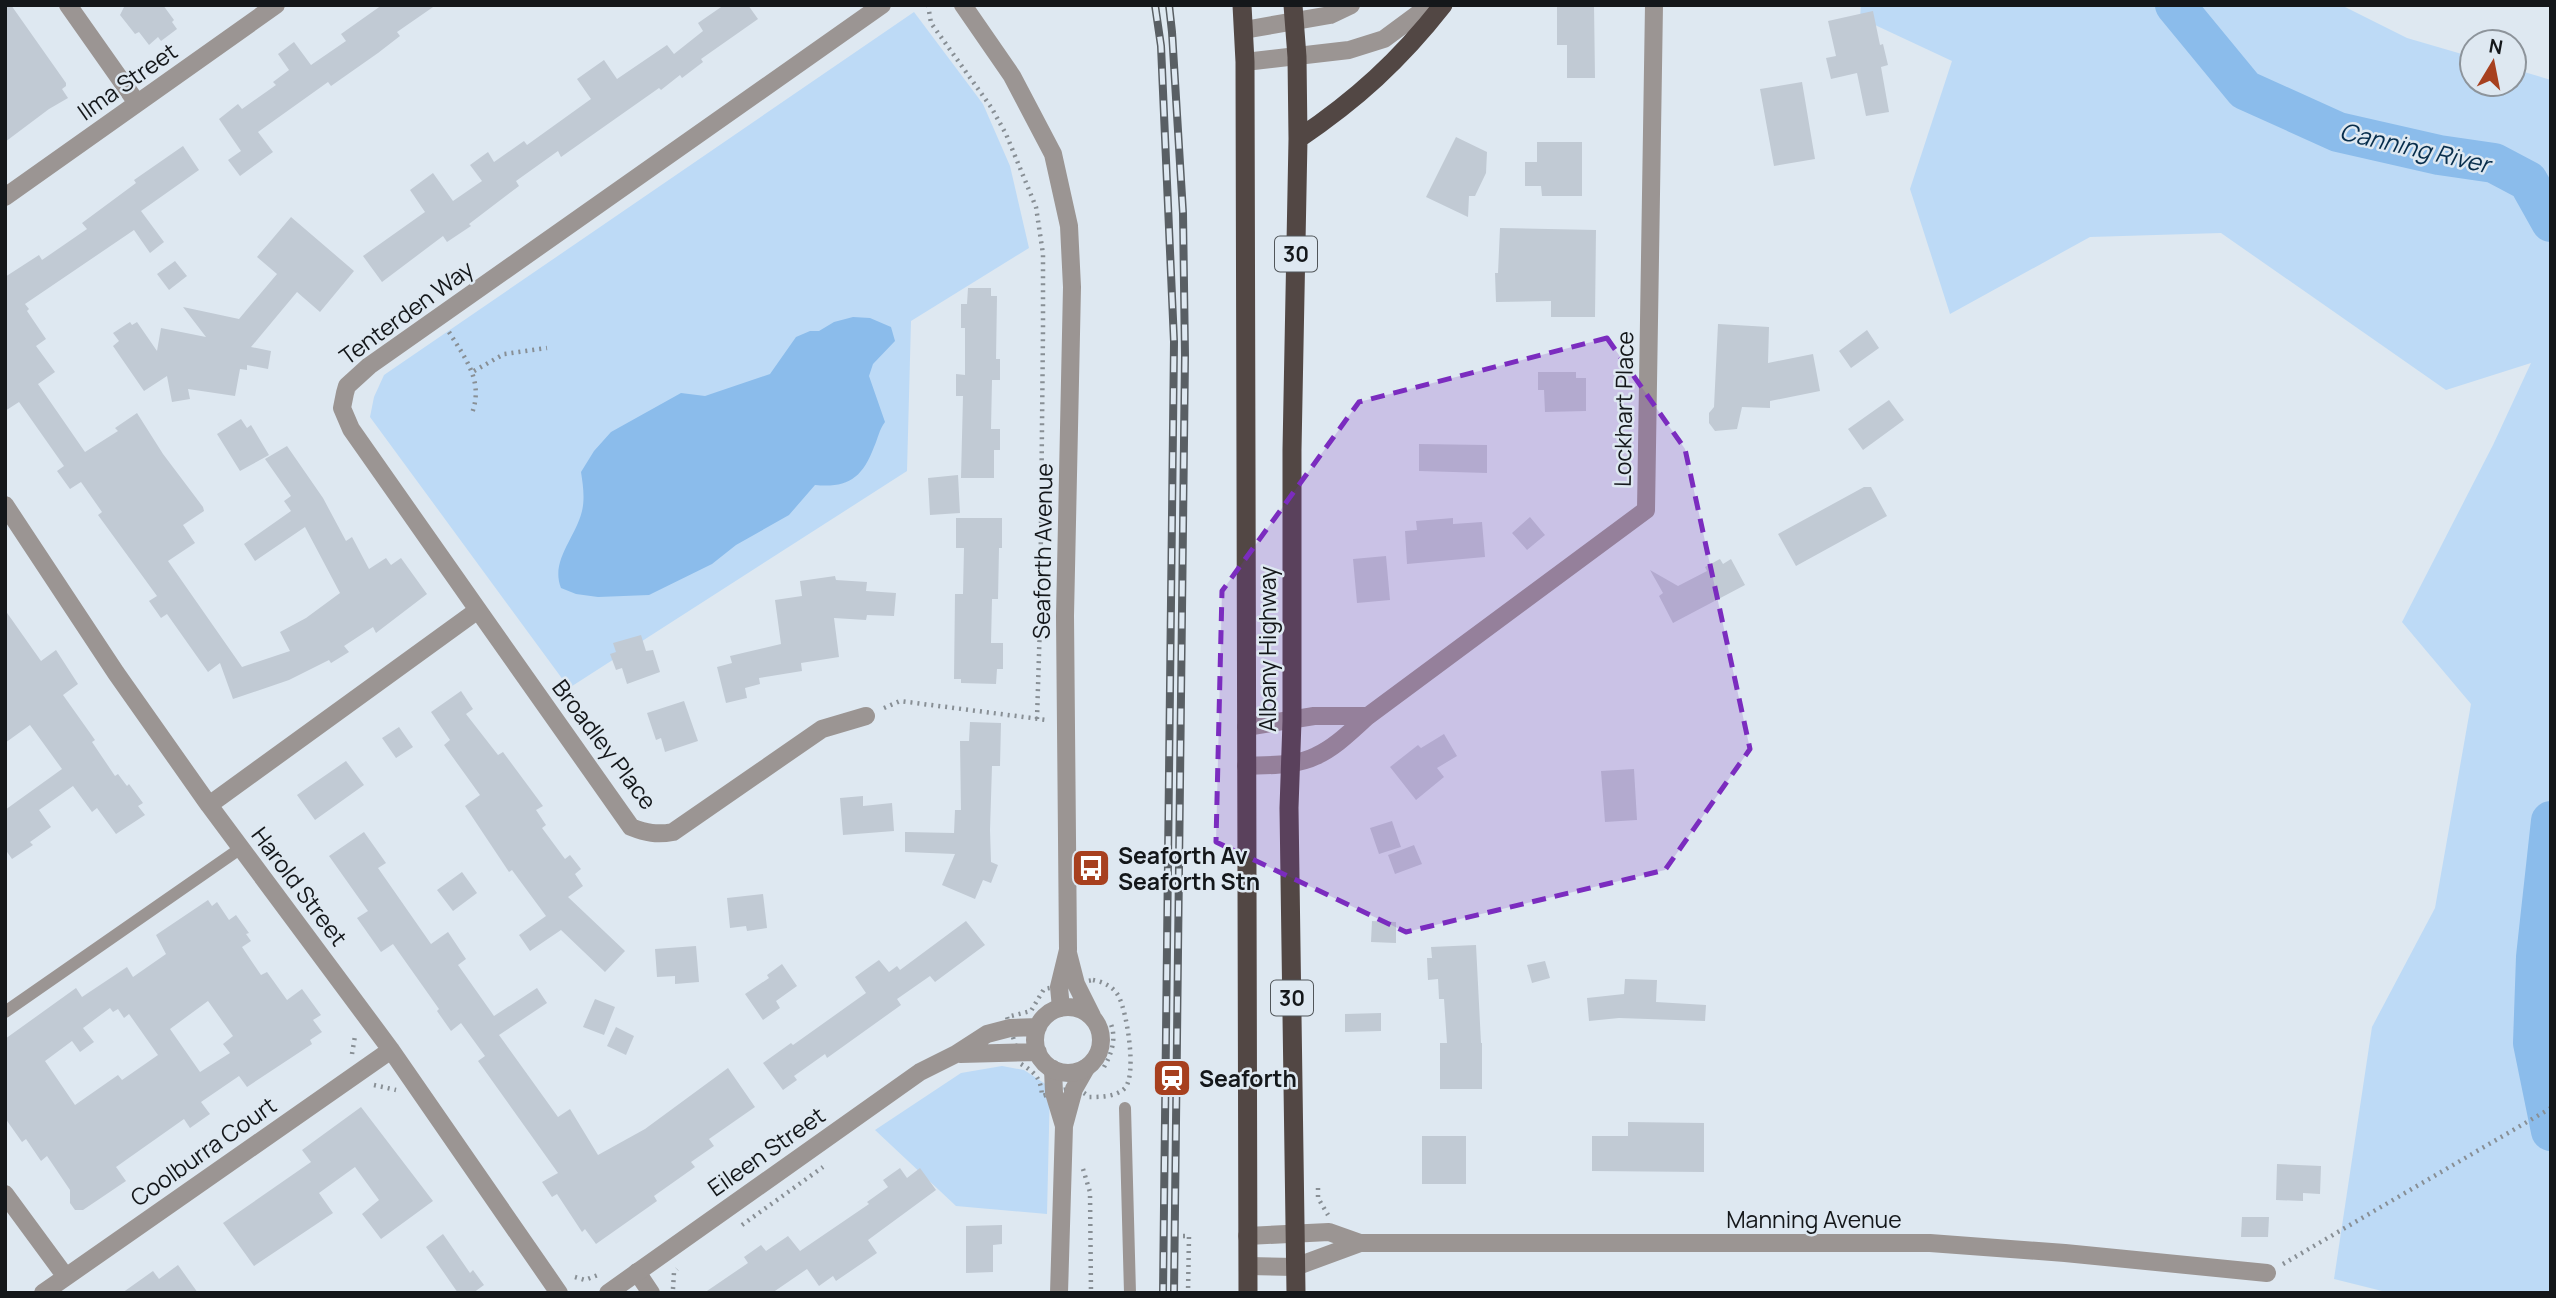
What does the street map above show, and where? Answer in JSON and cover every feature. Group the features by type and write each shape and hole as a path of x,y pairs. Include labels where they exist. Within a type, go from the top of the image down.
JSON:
{"highway":[{"name":"Albany Highway","path":"1242,5 1245,62 1248,1293"},
{"path":"1298,139 1332,116 1378,78 1411,45 1443,5"},
{"name":"Albany Highway","path":"1294,13 1298,139 1290,763 1296,1293"}],"street":[{"path":"68,5 137,103"},
{"name":"Ilma Street","path":"5,197 276,5"},
{"name":"Tenterden Way","path":"478,610 351,429 342,408 347,386 369,366 439,316 882,5"},
{"name":"Seaforth Avenue","path":"963,5 1012,76 1053,154 1069,226 1072,287 1065,616 1068,986 1061,1008"},
{"path":"1244,30 1294,13 1330,15 1351,5"},
{"path":"1245,62 1349,50 1384,39 1430,5"},
{"name":"Lockhart Place","path":"1246,766 1290,763 1315,757 1334,745 1368,716 1511,613 1646,510 1654,5"},
{"name":"Harold Street","path":"5,505 116,674 209,805 391,1050 559,1293"},
{"path":"209,805 478,610"},
{"name":"Broadley Place","path":"478,610 631,827 645,833 659,835 673,832 821,729 866,716"},
{"path":"1246,727 1314,716 1368,716"},
{"name":"Seaforth Avenue","path":"1068,986 1092,1016"},
{"path":"1059,1293 1064,1126 1074,1089 1086,1068 1099,1053 1101,1034 1092,1016 1078,1009 1061,1008 1052,1012 1038,1027 1036,1044 1044,1062 1053,1069 1064,1072 1076,1072 1086,1068"},
{"name":"Eileen Street","path":"608,1293 920,1072 956,1054 987,1034 1010,1028 1038,1027"},
{"name":"Coolburra Court","path":"43,1293 391,1050"},
{"name":"Eileen Street","path":"956,1054 1017,1060 1038,1052"},
{"path":"1053,1069 1054,1093 1064,1126"},
{"path":"5,1194 66,1277"},
{"name":"Manning Avenue","path":"1247,1236 1329,1232 1360,1243 1930,1243 2267,1273"},
{"name":"Manning Avenue","path":"1248,1266 1295,1267 1360,1243"},
{"path":"637,1272 651,1293"}],"lane":[{"path":"5,1012 242,848"},
{"path":"1125,1108 1130,1293"}],"path":[{"path":"928,5 931,23 974,81 1001,125 1037,207 1043,254 1041,622 1037,719"},
{"path":"439,316 474,371 477,400 472,413"},
{"path":"474,371 504,354 547,348"},
{"path":"866,716 901,701 1065,723"},
{"path":"1093,980 1103,982 1119,997 1127,1024 1130,1072 1124,1089 1112,1095 1088,1097 1081,1090 1074,1089 1042,1096 1041,1081 1034,1072 1017,1060 1007,1017 1031,1011 1044,989 1068,986 1093,980"},
{"path":"2267,1273 2551,1108"},
{"path":"740,1226 827,1165"},
{"path":"1318,1188 1318,1198 1326,1209 1328,1220"},
{"path":"1183,1236 1189,1236 1188,1293"},
{"path":"673,1289 674,1272 683,1262"}],"highlighted area":[{"path":"1607,338 1685,449 1750,749 1665,870 1406,932 1216,842 1222,591 1359,402"}],"shaded area":[{"path":"1861,5 2341,5 2407,38 2458,53 2458,98 2528,98 2528,73 2551,80 2551,1293 2390,1293 2334,1279 2372,1027 2435,908 2471,704 2402,622 2493,445 2531,363 2446,390 2221,233 2090,237 1950,314 1910,189 1952,61 1860,18"},
{"path":"914,12 983,104 1010,166 1029,248 911,321 907,471 569,688 370,417 374,397 384,375"},
{"path":"1002,1066 1024,1070 1050,1087 1047,1214 956,1206 875,1130 961,1073"}],"water":[{"path":"853,317 870,318 891,327 895,341 873,364 869,376 885,422 869,458 858,474 845,483 815,485 789,515 736,545 712,564 649,595 598,597 576,594 561,588 558,578 561,559 583,506 581,472 594,451 611,432 681,393 705,396 770,374 796,337"}],"building":[{"path":"5,5 11,5 66,83 62,89 68,98 5,142"},
{"path":"125,5 163,5 177,29 161,41 158,37 149,45 139,32 135,34 120,15"},
{"path":"382,5 436,5 397,32 400,36 378,53 331,86 328,82 258,132 273,152 240,176 228,160 241,151 219,119 238,104 242,109 276,85 273,82 289,70 278,54 294,42 311,65 346,41 341,34"},
{"path":"724,5 748,5 758,19 701,59 703,62 682,78 680,75 661,90 659,88 561,157 558,151 516,181 519,186 469,224 471,226 447,242 443,236 382,282 363,256 425,212 410,190 433,173 453,201 482,181 470,165 488,152 494,162 524,141 527,145 591,99 577,79 604,60 617,79 667,45 674,54 703,31 698,23"},
{"path":"1557,5 1594,5 1595,78 1567,78 1567,45 1557,45"},
{"path":"1873,11 1880,45 1883,44 1888,65 1881,67 1889,112 1866,116 1857,73 1831,79 1826,58 1836,56 1828,21"},
{"path":"1802,82 1815,159 1774,166 1760,89"},
{"path":"1456,137 1487,152 1486,173 1475,196 1469,196 1468,217 1426,197"},
{"path":"1537,142 1582,142 1582,196 1542,196 1541,186 1525,186 1525,162 1537,162"},
{"path":"183,146 199,170 141,211 164,242 150,253 134,230 25,304 46,339 36,346 55,372 38,384 85,452 118,431 115,428 137,413 204,511 183,525 195,543 168,561 242,667 290,651 280,632 306,618 340,593 305,527 255,561 244,544 291,511 284,501 291,496 265,459 287,446 323,498 346,541 352,537 369,569 386,558 391,565 401,558 427,594 376,633 373,627 344,646 349,652 331,663 329,660 289,680 233,699 220,663 208,672 167,614 161,618 149,601 157,596 98,515 102,512 81,482 70,489 57,471 64,466 19,402 5,411 5,277 39,255 42,260 87,229 82,223 136,183 134,180"},
{"path":"291,217 354,271 320,312 297,292 251,347 271,351 268,369 247,365 247,370 240,369 235,396 188,389 190,399 172,402 167,376 144,391 113,346 119,341 113,333 130,322 132,325 137,322 157,351 161,328 206,337 183,307 239,319 277,274 257,257"},
{"path":"1500,228 1596,230 1595,317 1551,317 1551,301 1496,302 1495,273 1498,273"},
{"path":"175,261 187,276 169,290 157,274"},
{"path":"968,288 991,288 991,296 997,296 996,359 1000,359 1000,380 992,380 991,429 1000,429 1000,450 994,450 994,478 961,478 963,396 956,396 956,374 965,375 965,328 961,328 961,304 967,304"},
{"path":"1718,324 1769,327 1768,363 1813,354 1820,391 1770,401 1770,408 1742,407 1737,429 1715,431 1709,423 1709,413 1714,407"},
{"path":"1867,330 1879,348 1851,368 1839,351"},
{"path":"1538,372 1576,372 1576,378 1586,378 1586,411 1545,412 1544,390 1538,390"},
{"path":"1889,400 1904,420 1863,450 1848,429"},
{"path":"241,419 247,428 251,425 269,455 240,471 217,434"},
{"path":"1419,444 1487,445 1487,473 1419,471"},
{"path":"958,475 960,513 930,515 928,478"},
{"path":"1864,487 1871,487 1887,516 1796,566 1778,534"},
{"path":"1530,517 1545,535 1527,550 1512,533"},
{"path":"956,518 1002,518 998,599 992,599 991,643 1003,643 1003,669 997,669 996,684 961,683 961,679 954,679 955,594 963,594 964,548 956,548"},
{"path":"1453,518 1453,524 1482,522 1485,557 1407,564 1405,531 1417,530 1416,521"},
{"path":"1386,556 1390,600 1357,603 1353,559"},
{"path":"1720,559 1723,564 1731,559 1745,585 1673,623 1659,596 1663,593 1650,570 1678,586 1707,571 1705,567"},
{"path":"835,576 836,580 867,582 866,591 896,593 894,616 867,615 866,620 834,618 839,657 801,663 802,671 759,678 760,684 745,688 747,698 726,703 717,667 732,663 730,656 781,644 775,600 802,596 800,581"},
{"path":"5,610 41,661 56,650 78,684 63,695 95,740 92,742 115,776 118,774 127,786 129,784 143,803 138,806 145,815 116,834 97,808 92,812 73,786 39,810 51,827 30,842 33,845 12,859 5,849 5,810 62,769 30,725 5,743"},
{"path":"641,635 646,651 653,650 660,672 627,684 622,668 616,670 610,654 616,652 613,643"},
{"path":"461,691 473,709 466,714 498,755 503,752 543,806 536,810 546,825 542,828 565,859 570,855 581,869 575,874 583,886 568,897 625,951 605,972 561,930 530,951 519,935 546,916 512,870 509,872 465,806 480,795 444,745 450,740 431,712"},
{"path":"684,701 698,741 665,752 661,738 656,740 647,713"},
{"path":"970,722 1001,723 1000,766 992,766 990,830 991,862 998,865 991,883 983,880 975,899 942,885 955,854 905,852 905,832 954,833 955,810 961,810 960,741 969,741"},
{"path":"399,727 413,747 396,758 382,738"},
{"path":"1444,734 1457,756 1437,768 1444,777 1416,800 1390,767 1418,745 1421,748"},
{"path":"346,761 364,785 315,820 297,795"},
{"path":"1634,769 1637,820 1605,822 1601,771"},
{"path":"863,796 863,806 892,803 894,831 843,835 840,798"},
{"path":"1392,821 1401,847 1379,854 1370,828"},
{"path":"364,832 386,863 378,868 431,944 448,932 466,959 458,965 494,1016 537,988 547,1003 499,1035 558,1117 570,1109 598,1155 645,1129 728,1068 755,1107 709,1139 714,1146 691,1162 695,1167 654,1196 657,1201 596,1244 585,1229 582,1232 557,1194 552,1197 542,1182 558,1173 478,1061 485,1056 461,1023 451,1031 437,1011 439,1009 393,944 381,952 357,918 368,911 329,856"},
{"path":"1414,845 1422,864 1395,874 1388,855"},
{"path":"462,872 477,893 453,911 437,890"},
{"path":"763,894 767,928 747,931 746,926 730,928 727,898"},
{"path":"208,900 212,906 217,902 229,920 236,915 249,933 246,934 251,941 242,947 261,975 267,972 287,1000 302,989 321,1015 313,1020 322,1032 310,1040 312,1044 247,1087 239,1076 201,1102 210,1114 190,1128 184,1119 116,1167 126,1181 83,1210 75,1210 70,1203 70,1190 47,1156 41,1161 26,1139 22,1142 5,1118 5,1039 76,988 82,997 127,967 133,977 166,954 156,935","holes":["208,1001 233,1036 223,1044 230,1053 200,1072 170,1029","110,1008 113,1012 118,1009 124,1018 129,1014 158,1055 122,1080 118,1075 75,1105 45,1061 72,1041 80,1052 94,1042 83,1028"]},
{"path":"966,921 985,945 935,982 930,976 897,999 901,1005 827,1058 825,1054 794,1076 797,1080 783,1090 763,1063 866,993 855,977 879,960 889,972 897,966 900,970"},
{"path":"1372,921 1396,922 1396,943 1371,942"},
{"path":"1476,945 1482,1089 1440,1089 1440,1043 1447,1043 1444,999 1439,999 1438,979 1428,980 1427,958 1432,958 1431,947"},
{"path":"696,946 699,982 675,984 675,976 657,977 655,949"},
{"path":"1545,961 1550,978 1532,983 1527,965"},
{"path":"782,964 797,986 776,1001 780,1008 763,1020 745,994 769,978 767,975"},
{"path":"1625,979 1657,980 1656,1002 1706,1005 1705,1021 1619,1018 1589,1021 1587,998 1624,994"},
{"path":"595,999 615,1007 604,1035 583,1027"},
{"path":"1381,1013 1381,1031 1345,1032 1345,1014"},
{"path":"616,1027 634,1036 626,1055 607,1046"},
{"path":"361,1107 433,1201 381,1239 362,1214 379,1200 355,1167 319,1193 333,1213 254,1266 223,1223 311,1162 302,1150"},
{"path":"1628,1122 1704,1123 1704,1172 1592,1171 1592,1136 1628,1136"},
{"path":"1422,1136 1466,1136 1466,1184 1422,1184"},
{"path":"2277,1164 2321,1166 2320,1194 2303,1193 2303,1201 2276,1200"},
{"path":"900,1168 907,1178 920,1168 936,1190 868,1240 877,1253 836,1281 833,1276 819,1286 807,1269 772,1293 704,1293 748,1263 744,1257 761,1245 766,1251 788,1236 800,1251 869,1204 867,1202 888,1187 883,1180"},
{"path":"2242,1217 2269,1217 2268,1237 2241,1237"},
{"path":"1002,1225 1002,1244 993,1245 993,1272 966,1273 966,1226"},
{"path":"443,1234 470,1273 473,1270 484,1285 473,1293 458,1293 426,1247"},
{"path":"178,1265 198,1293 122,1293 153,1271 159,1279"}],"waterway":[{"name":"Canning River","path":"2175,5 2245,90 2338,132 2439,155 2494,163 2528,181 2551,222"},
{"name":"Canning River","path":"2551,821 2536,957 2533,1043 2551,1131"}],"railway":[{"path":"1155,5 1161,46 1174,342 1163,1293"},
{"path":"1169,5 1183,213 1185,356 1174,1293"}],"place":[{"name":"Seaforth Av Seaforth Stn","path":"1091,868"},
{"name":"Seaforth","path":"1172,1078"}]}
